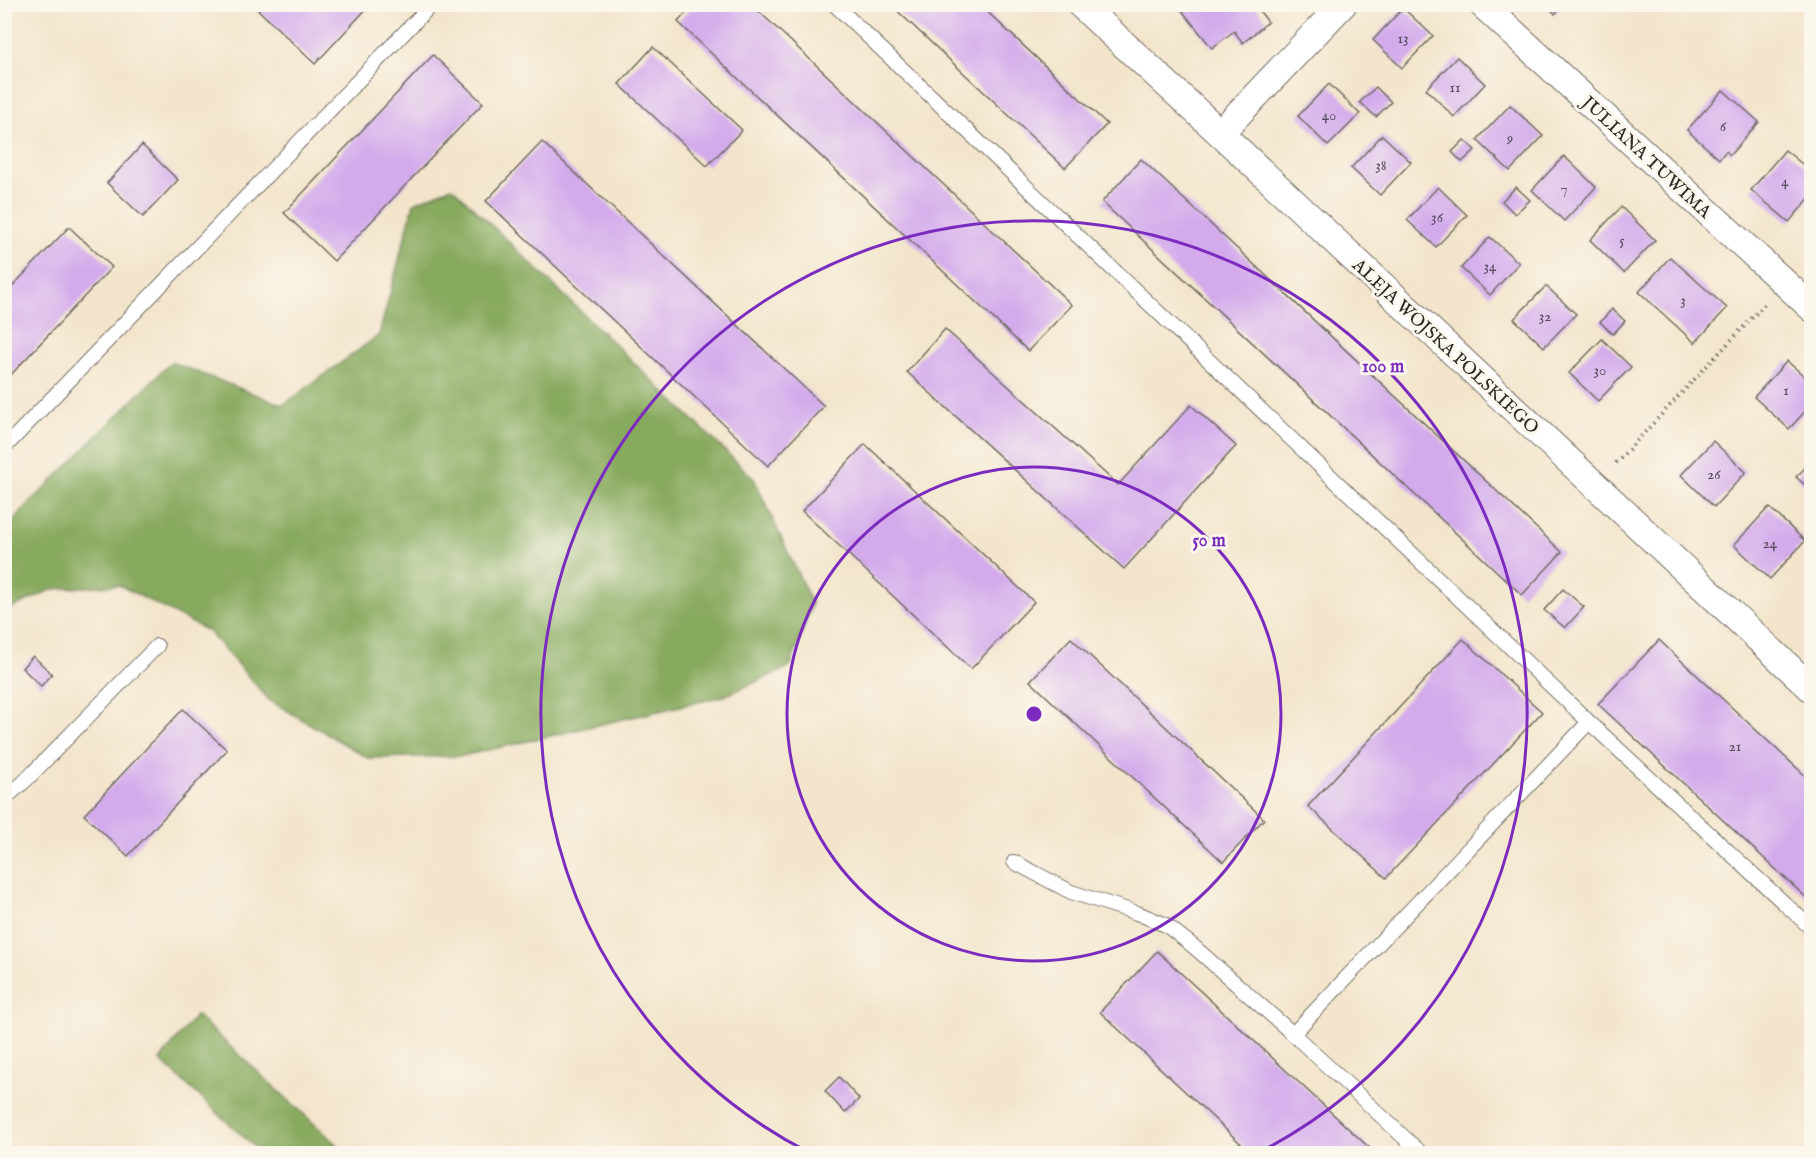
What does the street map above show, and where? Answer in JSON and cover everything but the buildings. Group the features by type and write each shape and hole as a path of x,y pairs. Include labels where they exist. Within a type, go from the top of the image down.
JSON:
{"street":[{"name":"ALEJA WOJSKA POLSKIEGO","path":"1080,4 1812,689"},
{"path":"1220,133 1343,4"},
{"name":"JULIANA TUWIMA","path":"1482,4 1812,308"}],"lane":[{"path":"4,448 432,4"},
{"path":"834,4 1589,722 1812,929"},
{"path":"4,799 24,782 158,646"},
{"path":"1293,1034 1589,722"},
{"path":"1014,862 1071,892 1137,913 1166,925 1293,1034 1422,1154"}],"path":[{"path":"1612,468 1784,283"}],"green space":[{"path":"452,187 754,479 812,604 790,667 724,696 462,756 368,758 269,700 208,631 119,585 53,589 5,611 5,532 22,511 171,362 283,405 379,335 414,203"},
{"path":"196,1015 346,1153 261,1153 160,1060"}]}
